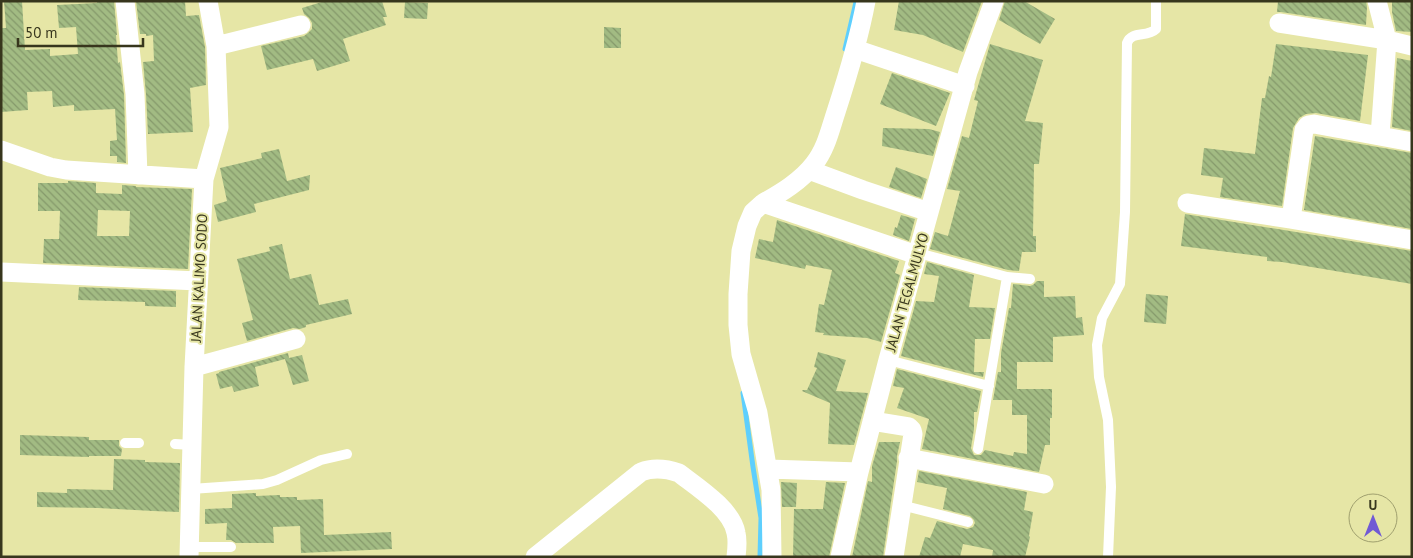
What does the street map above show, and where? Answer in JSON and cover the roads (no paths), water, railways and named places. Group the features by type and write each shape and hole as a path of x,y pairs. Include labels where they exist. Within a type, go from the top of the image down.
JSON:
{"street":[{"path":"125,1 136,94 138,174"},
{"name":"JALAN KALIMO SODO","path":"189,552 191,489 183,444 194,367 204,179 219,127 216,46 208,1"},
{"path":"772,557 771,490 768,469 758,413 741,354 738,325 741,251 747,226 753,212 762,203 809,170 825,146 855,48 866,1"},
{"name":"JALAN TEGALMULYO","path":"840,557 859,472 917,254 964,86 994,1"},
{"path":"1377,1 1387,40 1380,136"},
{"path":"1279,22 1412,46"},
{"path":"216,46 301,25"},
{"path":"855,48 964,86"},
{"path":"1292,219 1304,130 1308,125 1314,124 1412,142"},
{"path":"1,150 50,167 66,170 204,179"},
{"path":"809,170 929,212"},
{"path":"762,203 917,254"},
{"path":"1187,203 1412,240"},
{"path":"1,272 198,281"},
{"path":"194,367 296,339"},
{"path":"872,421 909,428 913,434 894,557"},
{"path":"908,458 1044,484"},
{"path":"535,557 641,472 658,469 679,473 722,509 733,523 736,532 736,557"},
{"path":"768,469 859,472"}],"lane":[{"path":"1108,557 1111,487 1108,420 1099,377 1097,345 1102,318 1120,284 1125,212 1127,43 1134,35 1154,32 1156,29 1156,1"},
{"path":"917,254 1007,276 1030,279"},
{"path":"978,449 1007,276"},
{"path":"888,360 989,386"},
{"path":"125,443 139,443"},
{"path":"191,489 263,484 277,480 329,457 347,454"},
{"path":"901,505 968,522"},
{"path":"189,552 231,547"}],"waterway":[{"path":"845,49 856,2"},
{"path":"743,393 761,518 760,557"}]}
